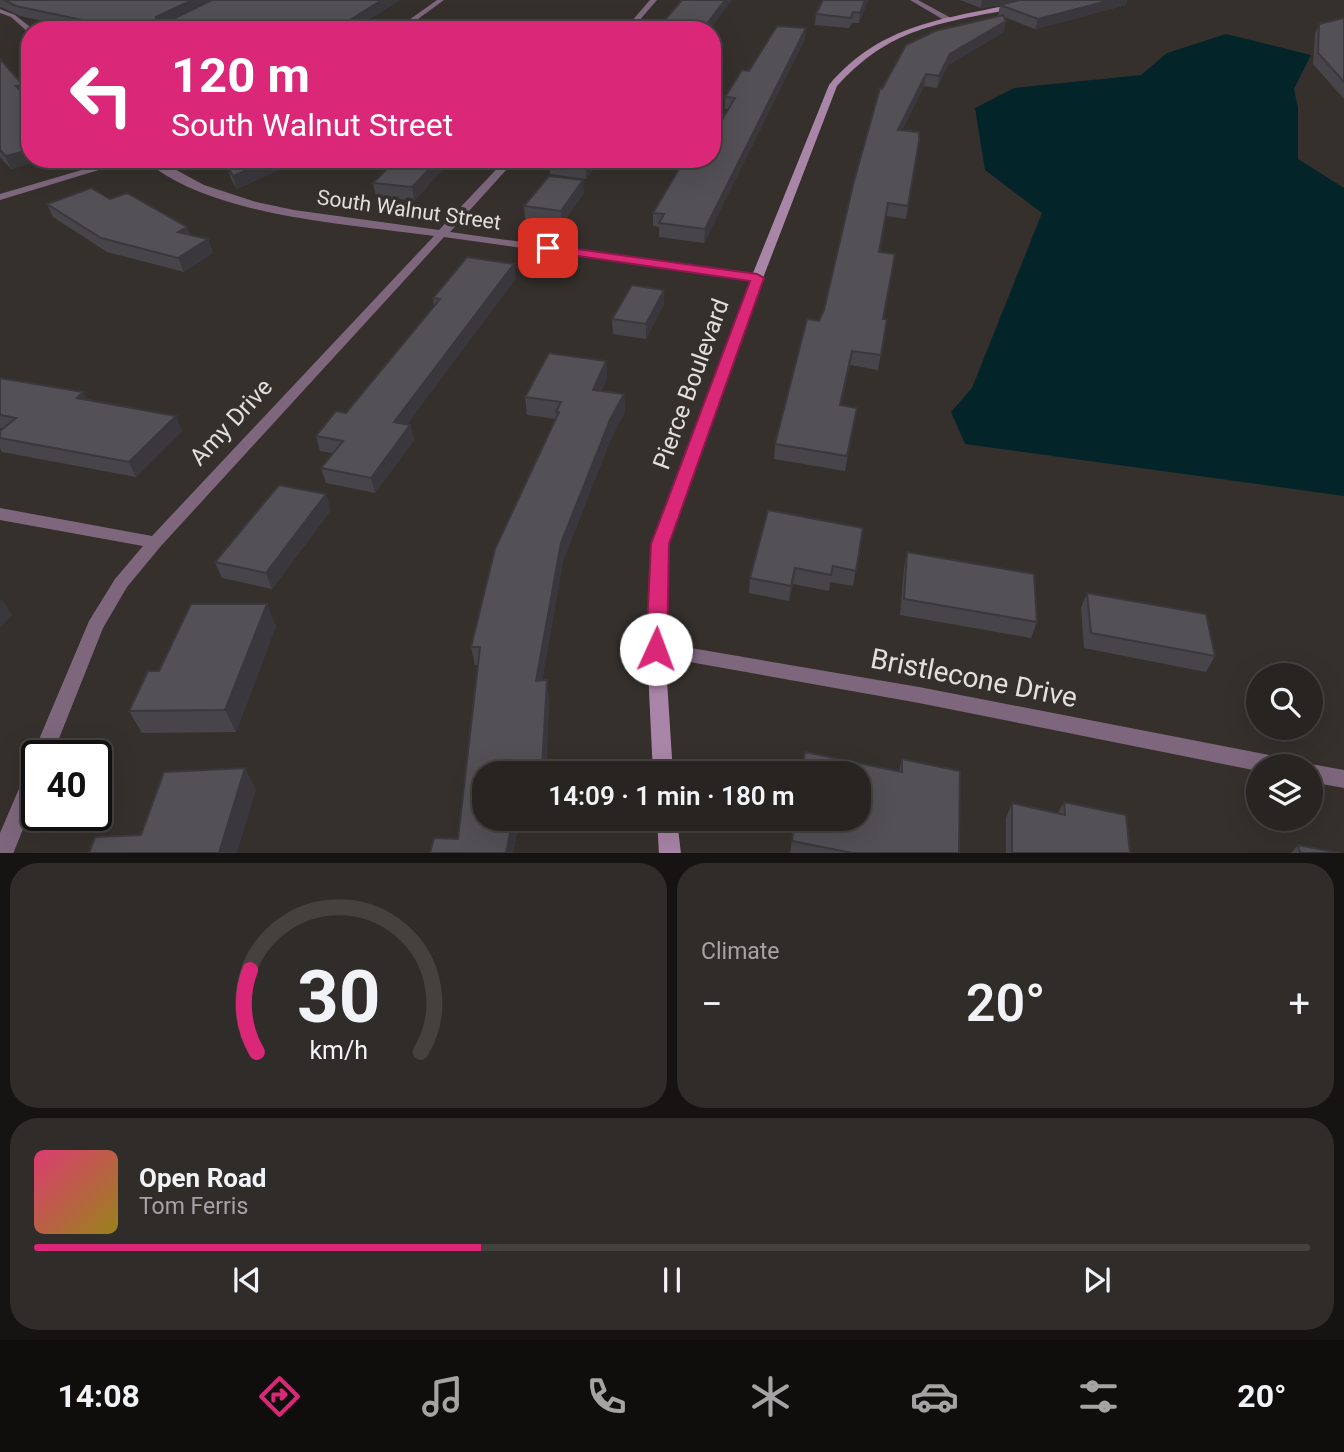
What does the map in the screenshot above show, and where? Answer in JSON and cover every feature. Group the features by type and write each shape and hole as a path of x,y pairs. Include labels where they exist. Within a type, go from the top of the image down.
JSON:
{"street":[{"path":"411,21 441,0"},
{"path":"635,21 654,0"},
{"path":"913,0 947,18"},
{"name":"Pierce Boulevard","path":"662,761 656,649 660,544 757,278 833,85 849,64 870,48 901,33 947,18 1039,0"},
{"path":"0,11 21,22"},
{"path":"0,197 99,168"},
{"name":"South Walnut Street","path":"161,168 210,193 246,204 757,278"},
{"name":"Amy Drive","path":"49,740 95,626 121,583 155,542 503,168"},
{"path":"0,514 155,542"},
{"name":"Bristlecone Drive","path":"656,649 919,695 1246,759"},
{"path":"1323,775 1344,779"},
{"path":"2,853 21,807"},
{"path":"668,831 670,853"}],"water":[{"path":"1226,34 1311,55 1294,89 1298,108 1298,159 1344,188 1344,496 965,444 951,412 972,388 1042,213 985,170 975,108 1014,88 1141,75 1167,53"}],"building":[{"path":"4,0 192,0 156,17 155,21 87,21 16,6"},
{"path":"212,0 382,0 348,21 169,21"},
{"path":"682,0 725,0 709,21 664,21"},
{"path":"823,0 865,0 860,13 853,12 851,18 816,14"},
{"path":"1019,0 1111,0 1038,19 1000,5"},
{"path":"1003,15 1006,21 950,54 939,76 926,74 898,130 919,132 919,141 908,206 888,203 879,252 895,254 883,319 887,319 881,355 852,351 840,405 857,408 847,456 775,444 807,319 819,321 824,310 853,185 880,88 882,89 906,45 935,31"},
{"path":"1344,18 1344,82 1318,53 1319,24"},
{"path":"777,26 806,28 705,229 659,223 664,214 653,213 680,168 721,168 721,121 735,98 725,97 742,70 749,71"},
{"path":"0,59 21,83 21,85 16,86 21,91 21,152 5,156 0,150"},
{"path":"228,168 251,168 233,176"},
{"path":"388,168 430,168 412,187 373,183"},
{"path":"549,176 583,180 561,211 524,206"},
{"path":"91,188 110,199 127,193 187,227 178,232 208,239 178,258 101,238 47,204"},
{"path":"467,257 514,264 394,422 410,425 371,478 321,468 343,441 316,436 336,411 346,413 440,299 433,298"},
{"path":"632,285 664,290 646,324 612,319"},
{"path":"549,353 606,361 593,390 624,394 610,420 561,543 536,681 547,680 542,761 472,761 472,831 511,831 506,853 430,853 434,838 458,839 480,647 471,647 495,549 559,412 556,412 561,402 525,397"},
{"path":"0,378 83,392 77,398 176,416 129,462 0,438 0,431 16,418 0,415"},
{"path":"279,485 326,494 266,573 215,562"},
{"path":"768,510 863,528 856,571 833,566 831,575 795,568 791,586 750,578"},
{"path":"907,552 1034,574 1037,622 904,599"},
{"path":"1087,593 1206,614 1215,656 1091,633"},
{"path":"191,604 267,604 225,710 129,711 148,671 159,671"},
{"path":"805,752 849,761 804,761"},
{"path":"902,759 960,771 959,853 852,853 792,841 793,831 871,831 871,766 902,772"},
{"path":"245,768 219,853 89,853 95,837 141,835 164,772"},
{"path":"1064,802 1126,815 1130,853 1012,853 1012,803 1065,815"},
{"path":"1298,845 1340,853 1300,853"}],"route":[{"path":"548,248 757,278 660,544 656,649"}]}
